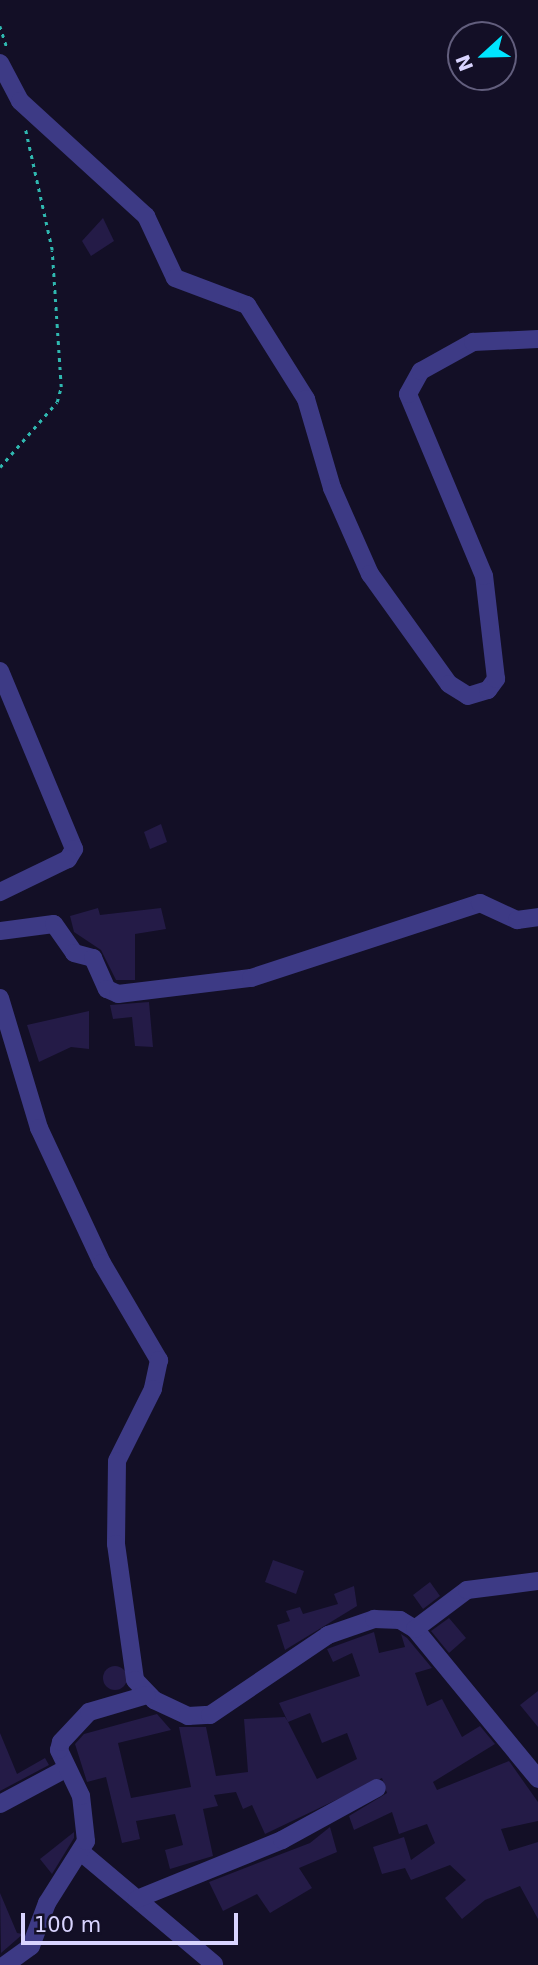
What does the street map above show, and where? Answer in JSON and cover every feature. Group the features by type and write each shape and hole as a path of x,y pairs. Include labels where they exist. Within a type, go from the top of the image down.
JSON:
{"street":[{"path":"5,60 20,101 146,216 177,281 247,305 306,399 332,488 370,574 449,684 468,695 482,693 496,680 484,576 408,394 421,371 473,342 538,339"},
{"path":"0,671 74,849 68,859 0,892"},
{"path":"0,931 54,924 74,953 93,958 107,989 118,994 251,978 480,903 517,920 538,917"},
{"path":"0,998 39,1128 96,1251 159,1360 153,1389 121,1442 116,1481 122,1609 132,1668 147,1695 188,1716 210,1716 277,1665 345,1627 388,1618 415,1629 538,1779"},
{"path":"415,1629 476,1586 538,1581"},
{"path":"0,1960 4,1965 31,1946 47,1903 86,1841 81,1796 59,1750 77,1719 147,1695"},
{"path":"0,1804 68,1768"},
{"path":"137,1899 282,1840 377,1788"},
{"path":"81,1852 214,1964"}],"path":[{"path":"0,26 5,60"},
{"path":"0,467 57,402 61,387 52,250 20,101"}],"building":[{"path":"103,218 114,241 91,256 82,241"},
{"path":"161,824 167,842 150,849 144,832"},
{"path":"98,908 100,915 161,908 166,929 135,934 135,980 116,980 101,950 74,932 70,916"},
{"path":"149,1002 153,1047 135,1046 132,1017 113,1019 110,1005"},
{"path":"89,1011 89,1049 71,1047 39,1062 27,1025"},
{"path":"273,1560 304,1571 296,1594 265,1582"},
{"path":"430,1582 440,1596 423,1609 413,1595"},
{"path":"354,1586 357,1606 285,1650 277,1625 290,1621 286,1611 300,1607 303,1614 338,1604 334,1594"},
{"path":"449,1618 466,1638 449,1653 431,1631"},
{"path":"374,1632 379,1653 405,1647 401,1634 432,1668 415,1673 427,1706 442,1699 462,1737 480,1726 495,1744 433,1782 437,1790 509,1761 538,1802 538,1821 501,1829 509,1851 538,1842 538,1919 520,1886 485,1900 462,1919 445,1898 466,1880 450,1865 411,1880 405,1868 382,1874 373,1847 404,1837 411,1860 435,1843 427,1824 399,1834 392,1812 354,1830 349,1816 387,1793 382,1778 265,1834 252,1805 243,1809 236,1792 214,1795 218,1806 203,1809 213,1856 170,1869 165,1850 183,1845 175,1814 136,1821 140,1839 122,1843 106,1777 87,1782 75,1744 84,1734 157,1714 171,1730 118,1743 131,1798 191,1787 179,1727 206,1727 216,1776 248,1772 244,1719 285,1717 288,1722 279,1703 360,1676 352,1653 333,1662 327,1649","holes":["310,1713 322,1743 347,1733 357,1759 317,1779 288,1722"]},
{"path":"115,1666 123,1670 127,1678 123,1686 115,1690 107,1686 103,1678 107,1670"},
{"path":"538,1691 538,1727 520,1705"},
{"path":"0,1733 17,1774 45,1758 49,1765 0,1791"},
{"path":"330,1827 337,1852 299,1868 312,1888 270,1913 257,1894 223,1911 209,1882 310,1843"},
{"path":"74,1832 74,1838 52,1874 40,1859"},
{"path":"0,1893 17,1933 23,1934 1,1953"}]}
